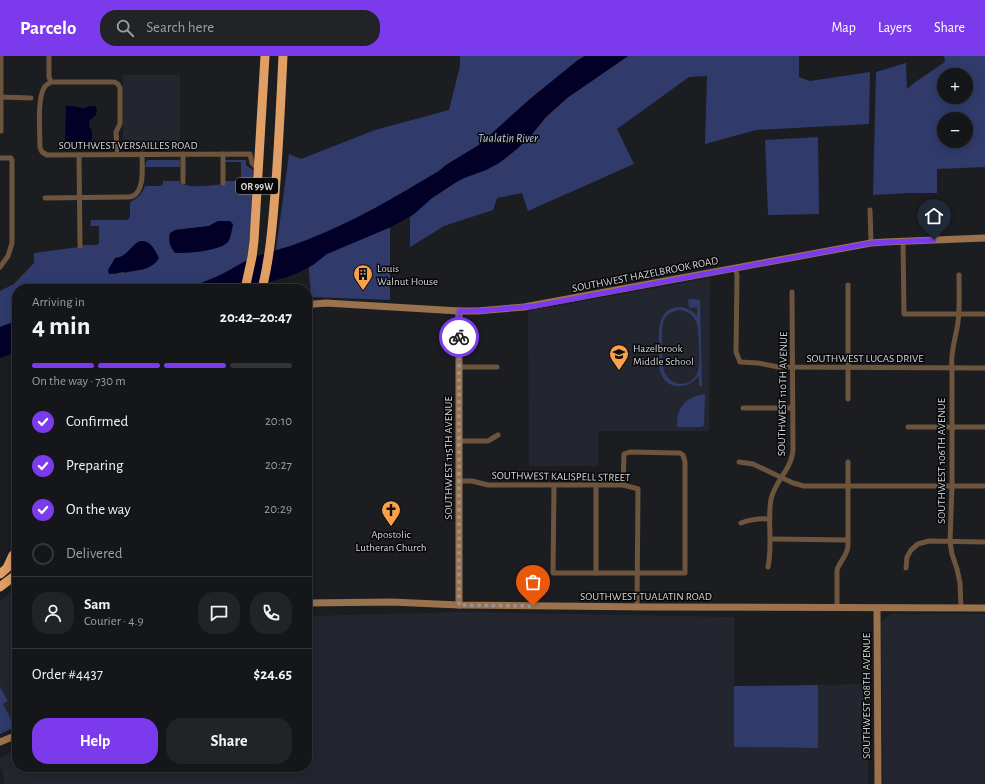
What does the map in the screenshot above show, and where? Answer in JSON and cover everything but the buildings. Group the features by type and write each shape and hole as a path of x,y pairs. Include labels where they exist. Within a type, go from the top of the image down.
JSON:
{"highway":[{"name":"OR 99W","path":"245,284 252,257 255,223 265,56"},
{"name":"OR 99W","path":"263,284 270,249 273,220 283,56"},
{"path":"0,565 12,555"},
{"path":"0,574 7,568 12,559"},
{"path":"0,587 12,578"}],"street":[{"path":"1,56 1,131"},
{"path":"49,56 49,77 51,82 114,82 118,84 120,88 120,124 116,132 117,150"},
{"name":"SOUTHWEST VERSAILLES ROAD","path":"51,82 44,86 40,102 40,148 42,152 47,155 250,154 252,163 258,169"},
{"path":"1,97 31,98"},
{"path":"45,198 127,198 134,196 139,191 141,186 142,154"},
{"path":"183,154 183,182"},
{"path":"223,154 223,183"},
{"path":"79,155 80,246"},
{"path":"0,158 11,158 12,160 12,243 8,256 0,267"},
{"path":"870,210 871,243"},
{"name":"SOUTHWEST HAZELBROOK ROAD","path":"312,305 326,303 459,311 535,306 871,243 985,238"},
{"path":"903,241 904,314 985,314"},
{"name":"SOUTHWEST LUCAS DRIVE","path":"735,268 737,275 736,352 740,362 758,362 778,367 985,368"},
{"name":"SOUTHWEST 106TH AVENUE","path":"959,275 959,314 951,361 952,486 950,542 960,584 961,608"},
{"path":"848,284 848,399"},
{"name":"SOUTHWEST 110TH AVENUE","path":"768,567 771,540 771,499 792,457 792,292"},
{"name":"SOUTHWEST 115TH AVENUE","path":"459,311 459,605"},
{"path":"459,367 497,367"},
{"path":"743,408 793,408"},
{"path":"908,428 985,427"},
{"path":"459,441 488,441 498,435"},
{"path":"554,486 553,573 685,573 685,462 683,454 630,452 624,454 623,486"},
{"path":"739,462 753,464 793,483 804,486 985,486"},
{"path":"837,608 837,570 847,553 848,546 848,462"},
{"name":"SOUTHWEST KALISPELL STREET","path":"459,481 472,481 488,485 623,486 638,489 638,573"},
{"path":"596,486 596,573"},
{"path":"741,523 759,518 770,519"},
{"path":"771,540 848,540"},
{"path":"906,568 907,557 911,550 918,544 929,541 985,542"},
{"path":"637,607 638,573"},
{"name":"SOUTHWEST TUALATIN ROAD","path":"312,603 391,602 459,605 637,607 985,608"},
{"name":"SOUTHWEST 108TH AVENUE","path":"877,608 878,784"},
{"path":"0,742 12,737"}],"shaded area":[{"path":"460,56 585,56 530,99 479,145 446,165 439,171 349,222 295,245 276,250 289,154 301,159 375,130 449,110 460,66"},
{"path":"628,56 799,56 799,77 810,81 870,72 869,124 756,130 705,144 707,76 689,77 617,129 634,164 528,211 522,193 497,198 493,210 444,226 410,247 410,217 432,198 458,181 499,163 517,149 546,117 567,98"},
{"path":"944,56 985,56 985,167 937,169 937,193 873,195 876,72 906,63 907,89 945,62"},
{"path":"123,75 180,75 180,150 123,150"},
{"path":"818,137 819,214 768,215 765,140"},
{"path":"148,160 180,160 180,167 145,167"},
{"path":"224,160 246,160 246,165 253,170 251,222 247,261 221,275 198,284 14,284 34,263 34,253 79,247 82,245 97,245 99,243 99,226 90,226 91,220 127,220 130,217 130,202 139,196 145,186 160,186 163,184 163,181 180,181 180,184 198,186 224,184 224,181 239,181 241,179 241,162 224,162","holes":["218,221 230,221 223,246 204,251 185,253 175,230 209,226","135,244 145,269 126,273 123,272 113,274 115,258 124,255"]},
{"path":"390,227 390,300 312,297 312,284 310,284 308,257"},
{"name":"Hazelbrook Middle School","path":"710,278 709,431 598,431 598,466 529,466 528,311"},
{"path":"12,285 12,323 0,327 0,291"},
{"path":"688,299 700,300 702,386 699,386 699,376 690,384 684,386 673,386 664,380 661,374 659,343 660,322 666,312 672,308 684,308 693,312 697,316 697,307 689,308","holes":["679,310 688,312 696,321 699,342 697,374 693,379 683,384 672,381 667,377 664,372 662,361 663,322 668,314"]},
{"path":"705,394 704,425 702,427 677,427 678,414 683,404 692,398"},
{"path":"12,591 12,721 3,704 8,701 0,687 0,601"},
{"path":"463,612 734,617 734,747 818,748 818,685 867,684 868,784 4,784 0,758 12,752 12,772 312,772 312,616"},
{"path":"891,614 985,614 985,784 883,784 881,622"},
{"path":"818,685 818,748 734,747 734,686"},
{"path":"0,687 8,701 3,704 12,721 12,728 0,734"}],"water":[{"name":"Tualatin River","path":"585,56 628,56 567,98 546,117 517,149 499,163 458,181 432,198 414,214 391,227 327,254 313,265 300,272 264,284 198,284 226,272 244,261 326,232 376,208 407,190 479,145 530,99"},
{"path":"66,106 83,108 95,106 97,109 96,115 89,121 92,139 82,144 75,145 65,142"},
{"path":"218,221 230,221 233,224 229,240 224,245 218,248 195,252 175,253 173,251 169,241 170,233 175,230 209,226"},
{"path":"140,241 147,242 152,246 159,258 156,262 152,266 142,270 109,274 108,270 115,258 126,254"},
{"path":"12,323 12,354 0,358 0,327"}],"way so far":[{"path":"459,337 459,605 533,606"}],"place":[{"name":"Louis Walnut House","path":"363,291"},
{"name":"Hazelbrook Middle School","path":"619,371"},
{"name":"Apostolic Lutheran Church","path":"391,527"}],"route":[{"path":"459,337 459,311 535,306 871,243 934,240"}]}
